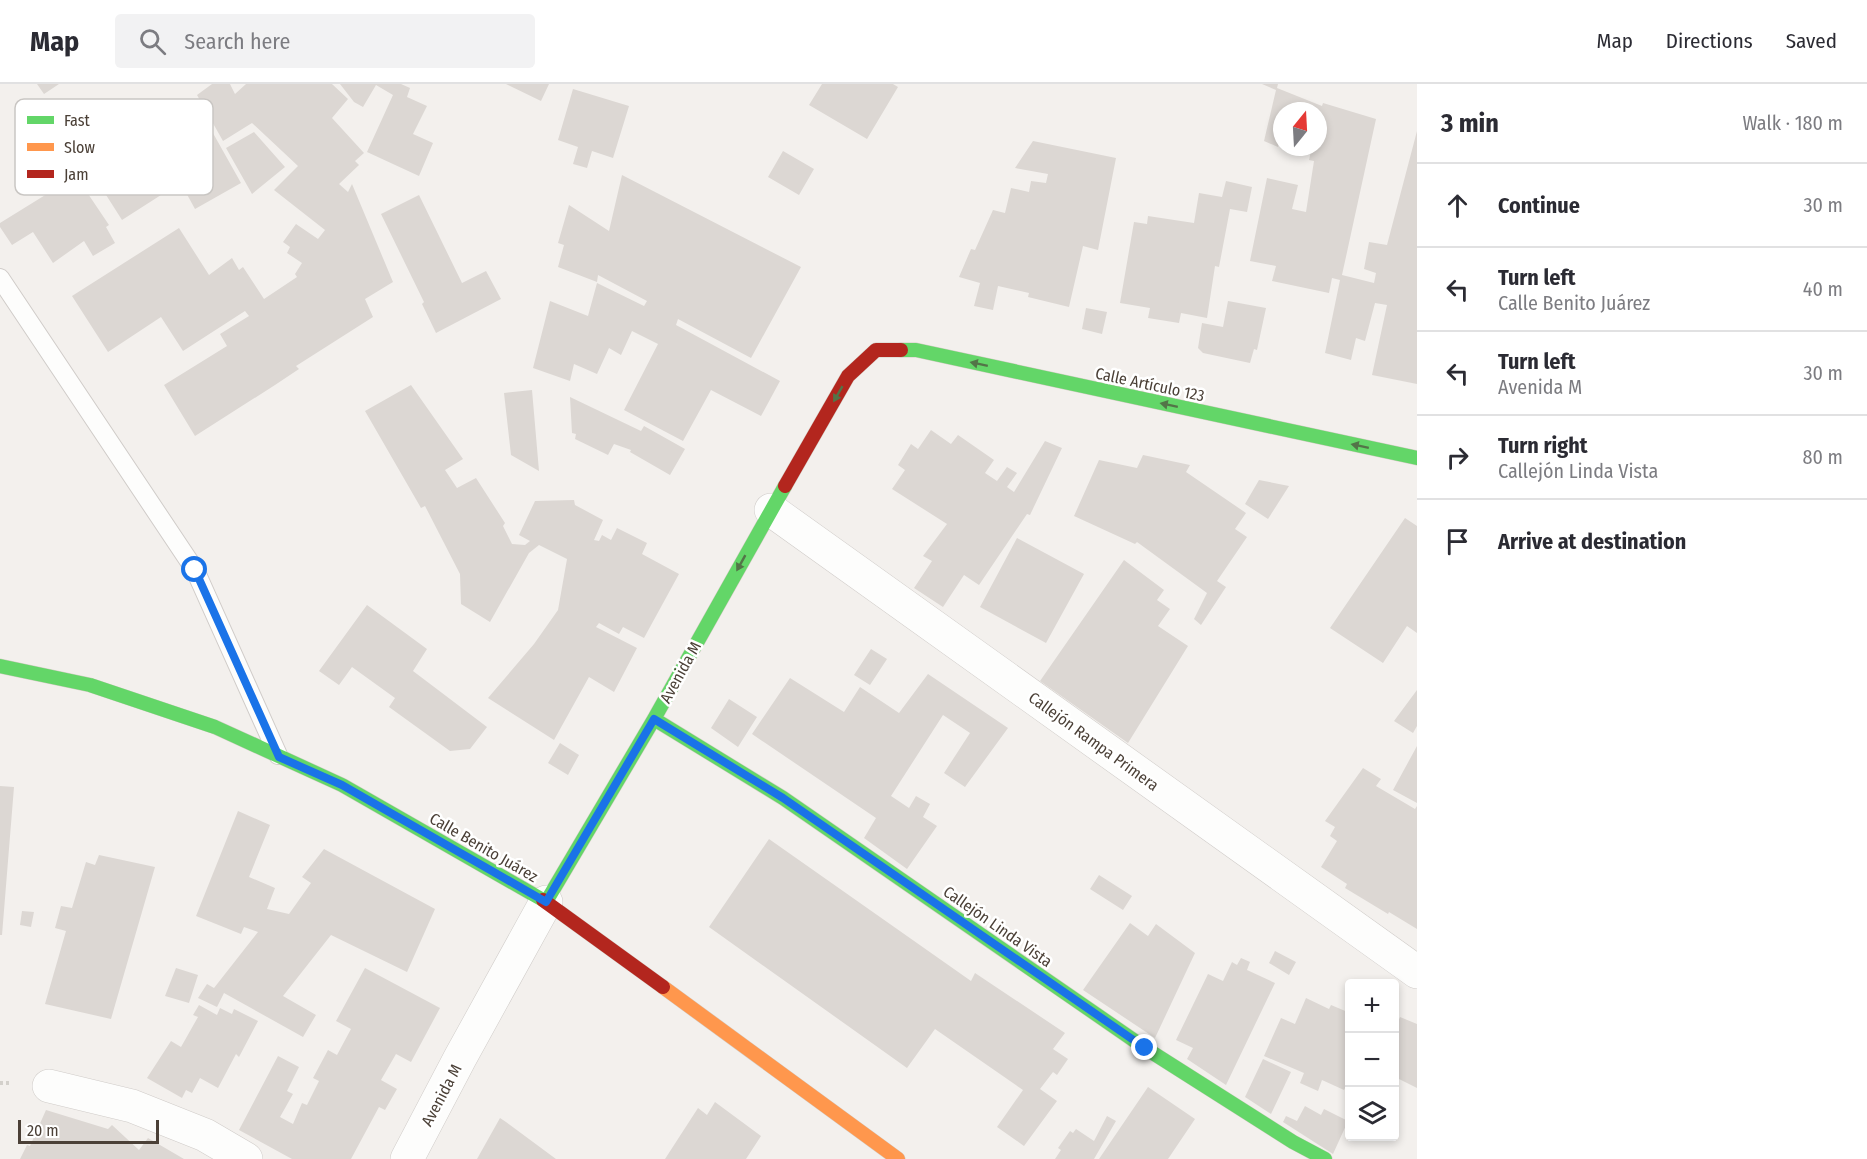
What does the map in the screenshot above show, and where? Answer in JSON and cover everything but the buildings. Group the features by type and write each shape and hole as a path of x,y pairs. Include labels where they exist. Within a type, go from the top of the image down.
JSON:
{"street":[{"name":"Calle Artículo 123","path":"876,350 916,350 1417,458"},
{"name":"Avenida M","path":"407,1159 546,902 654,719 848,376 876,350"},
{"name":"Callejón Rampa Primera","path":"771,510 1417,972"},
{"name":"Calle Benito Juárez","path":"0,666 90,685 215,727 342,785 546,902 898,1159"},
{"name":"Callejón Linda Vista","path":"654,719 783,798 1145,1048 1293,1142 1324,1159"},
{"path":"49,1086 132,1107 206,1136 246,1159"}],"lane":[{"path":"0,278 195,570 279,757"}],"traffic: fast":[{"path":"901,350 916,350 1417,458"},
{"path":"546,902 654,719 785,486"},
{"path":"0,666 90,685 215,727 342,785 543,900"},
{"path":"654,719 783,798 1145,1048 1293,1142 1325,1159"}],"traffic: slow":[{"path":"663,987 898,1159"}],"traffic: jam":[{"path":"785,486 848,376 876,350 901,350"},
{"path":"543,900 663,987"}],"route":[{"path":"195,570 279,757 342,785 546,902 654,719 783,798 1145,1048"}]}
